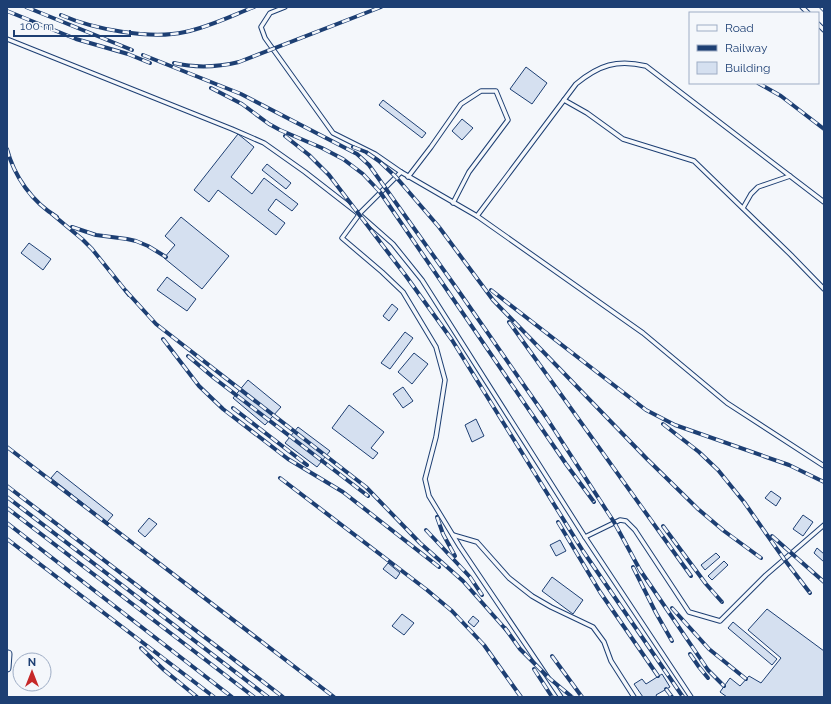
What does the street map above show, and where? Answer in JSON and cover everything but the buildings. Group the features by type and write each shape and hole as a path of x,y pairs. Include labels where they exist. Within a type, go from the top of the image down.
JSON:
{"street":[{"path":"7,668 8,654"}],"lane":[{"path":"285,7 270,13 261,27 265,38 333,133 375,154 408,177 477,216 643,333 727,403 824,466"},
{"path":"7,39 264,143 305,172 359,214 393,244 422,280 585,537 691,697"},
{"path":"477,216 576,84 590,72 610,64 632,63 646,66 824,202"},
{"path":"408,177 461,104 481,91 496,90 508,120 469,172 453,203"},
{"path":"564,100 587,113 623,139 694,161 824,289"},
{"path":"400,172 359,214 342,238 403,292 436,347 445,380 436,436 425,479 429,496 452,535 561,697"},
{"path":"743,208 751,194 758,187 790,176"},
{"path":"818,283 824,282"},
{"path":"585,537 620,520 626,521 635,530 690,612 720,621 766,574 824,525"},
{"path":"452,535 477,542 509,578 532,596 593,627 604,642 611,661 634,697"}],"railway":[{"path":"26,7 132,50"},
{"path":"61,15 105,29 155,35 185,32 203,27 254,7"},
{"path":"174,63 190,66 206,66 239,62 381,7"},
{"path":"821,7 824,10"},
{"path":"7,11 76,39 128,54 150,63"},
{"path":"143,55 241,94 357,154 369,165 546,417 614,522 640,570 708,670 724,686"},
{"path":"760,84 781,96 824,129"},
{"path":"211,88 242,104 269,124 280,130 322,148 343,159 363,174 380,192 566,464 594,502"},
{"path":"285,136 309,155 329,175 406,276 452,340 583,551 683,697"},
{"path":"353,147 366,152 379,161 396,177 439,227 493,300 647,459 698,509 724,531 761,558"},
{"path":"7,149 14,169 25,188 40,204 57,217"},
{"path":"52,214 92,249 129,295"},
{"path":"72,227 96,235 136,241 148,246 166,257"},
{"path":"491,290 646,410 675,425 789,465 824,482"},
{"path":"126,291 156,324 366,487 420,543 463,581 508,632"},
{"path":"509,322 691,576"},
{"path":"163,339 199,386 223,409 288,459 343,492 439,567"},
{"path":"188,356 214,378 368,496"},
{"path":"233,408 307,465"},
{"path":"663,424 699,452 718,470 744,502 810,593"},
{"path":"7,447 334,697"},
{"path":"280,478 427,590 452,611 484,645 521,697"},
{"path":"7,486 283,697"},
{"path":"7,497 268,697"},
{"path":"7,508 254,697"},
{"path":"437,517 443,534 455,556"},
{"path":"558,522 600,592 658,676"},
{"path":"7,523 232,697"},
{"path":"663,526 706,584 722,602"},
{"path":"426,530 470,577 482,595"},
{"path":"772,536 824,582"},
{"path":"7,539 214,697"},
{"path":"633,567 672,641"},
{"path":"672,608 709,649 746,679"},
{"path":"505,628 520,649 549,678 572,697"},
{"path":"141,648 164,670 197,697"},
{"path":"690,654 708,678"},
{"path":"552,656 582,697"},
{"path":"534,669 552,697"},
{"path":"666,689 672,697"}]}
